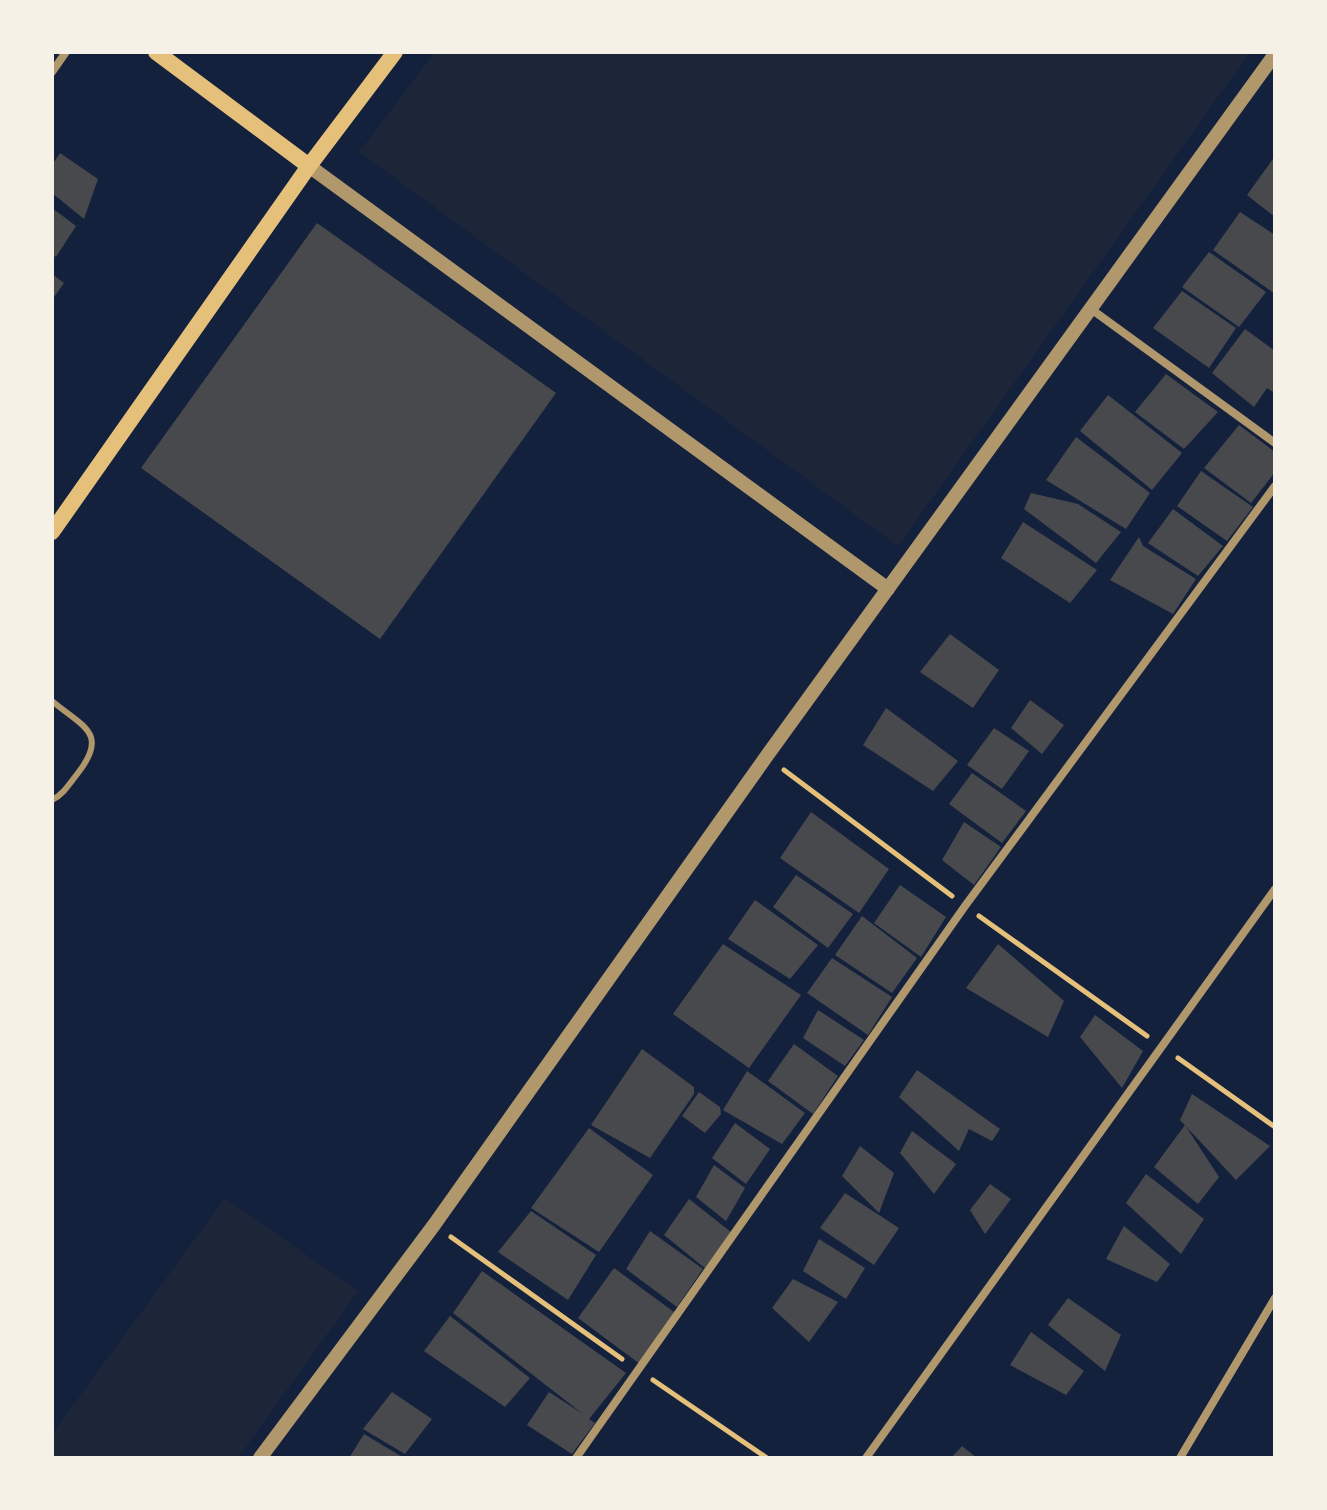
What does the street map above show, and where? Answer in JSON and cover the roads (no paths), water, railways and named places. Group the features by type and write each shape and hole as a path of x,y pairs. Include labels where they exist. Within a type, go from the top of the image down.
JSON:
{"main road":[{"path":"156,52 309,166"},
{"path":"52,532 309,166 395,52"}],"street":[{"path":"52,72 66,52"},
{"path":"260,1458 434,1225 766,757 1275,54"},
{"path":"309,166 888,589"},
{"path":"1091,309 1275,443"},
{"path":"576,1458 965,906 1275,486"},
{"path":"866,1458 1275,889"},
{"path":"1180,1458 1275,1298"}],"lane":[{"path":"52,701 91,734 94,744 91,756 60,796 52,800"}]}
